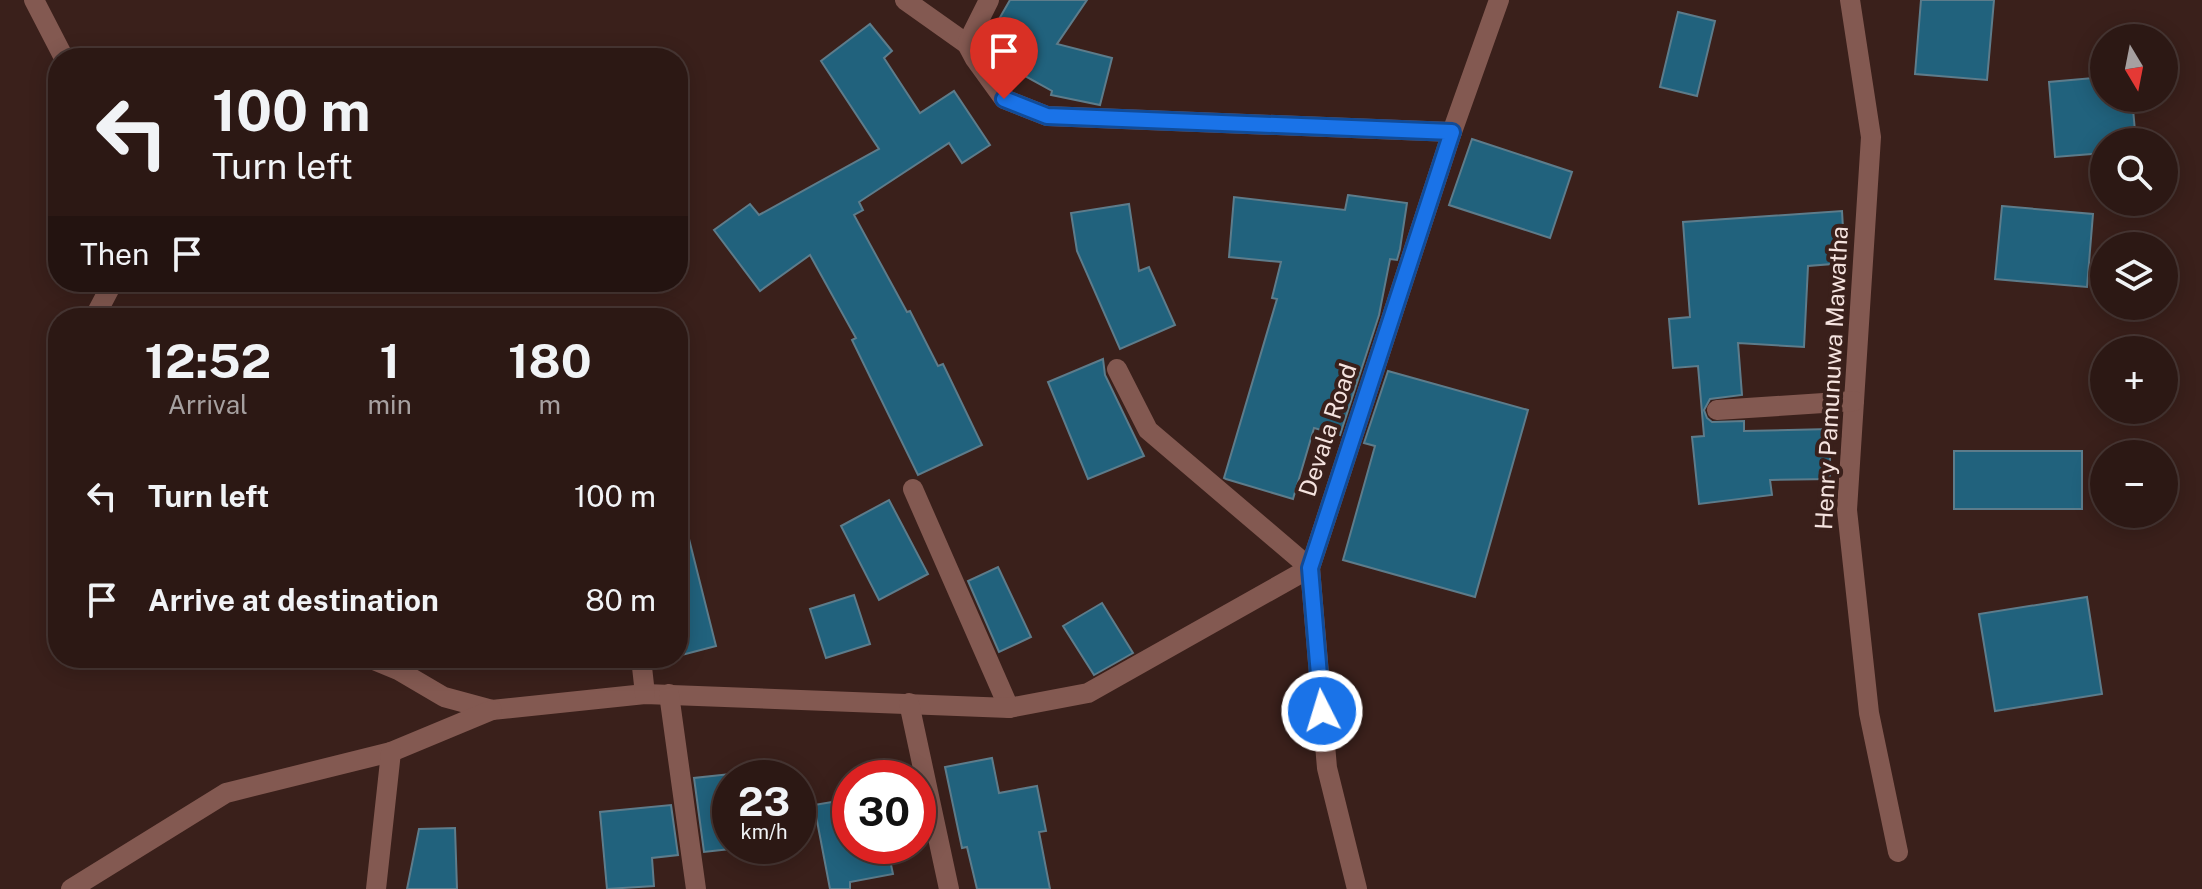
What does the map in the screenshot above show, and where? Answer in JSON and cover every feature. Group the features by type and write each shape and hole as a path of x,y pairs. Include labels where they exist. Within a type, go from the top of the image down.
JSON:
{"street":[{"path":"34,0 59,48"},
{"path":"905,0 967,44 1004,99 1047,116 1452,132"},
{"path":"967,44 989,0"},
{"name":"Devala Road","path":"1357,889 1327,768 1310,568 1452,132 1499,0"},
{"name":"Henry Pamunuwa Mawatha","path":"1850,0 1871,137 1847,510 1869,713 1898,852"},
{"path":"71,889 226,793 391,752 492,710 645,694 1009,708 1088,693 1310,568 1148,430 1117,369"},
{"path":"1717,410 1854,401"},
{"path":"913,489 1009,708"},
{"path":"393,668 444,697 492,710"},
{"path":"642,668 645,694"},
{"path":"669,694 696,889"},
{"path":"909,703 949,889"},
{"path":"376,889 391,752"}],"building":[{"path":"1010,0 1087,0 1057,44 1112,58 1100,105 1051,95 1052,91 989,56 983,47"},
{"path":"1921,0 1994,0 1987,80 1915,74"},
{"path":"1678,12 1715,21 1697,96 1660,87"},
{"path":"870,24 892,51 884,58 920,113 954,91 990,145 962,163 949,143 859,202 863,210 854,215 938,366 943,364 982,445 918,475 852,340 856,338 810,255 760,291 714,230 750,204 759,215 879,149 821,61"},
{"path":"2090,78 2090,112 2133,112 2135,128 2090,128 2090,154 2055,157 2049,82"},
{"path":"1472,139 1572,172 1550,238 1449,205"},
{"path":"1348,195 1407,203 1397,260 1390,259 1379,315 1340,435 1314,428 1293,499 1226,479 1277,299 1272,298 1281,262 1229,257 1234,197 1345,210"},
{"path":"1129,204 1139,271 1149,267 1175,325 1120,349 1077,251 1071,213"},
{"path":"2002,206 2093,216 2087,287 1995,279"},
{"path":"1842,211 1845,263 1808,266 1804,347 1738,343 1742,395 1710,399 1704,410 1712,422 1744,421 1744,431 1830,429 1830,479 1770,480 1772,495 1699,504 1692,437 1704,436 1698,366 1673,368 1669,319 1690,317 1683,222"},
{"path":"1103,359 1105,375 1144,456 1088,479 1048,382"},
{"path":"1388,371 1528,410 1475,597 1343,560 1375,446 1364,443"},
{"path":"1954,451 2082,451 2082,509 1954,509"},
{"path":"889,500 928,574 879,600 841,526"},
{"path":"688,539 716,646 688,653"},
{"path":"998,567 1031,637 999,652 968,581"},
{"path":"854,595 870,644 826,658 810,609"},
{"path":"2087,597 2102,694 1995,711 1979,614"},
{"path":"1102,603 1133,653 1094,675 1063,626"},
{"path":"992,758 999,793 1037,786 1046,831 1039,832 1050,889 977,889 967,847 962,848 945,767"},
{"path":"712,776 712,851 704,852 694,778"},
{"path":"832,802 832,864 891,864 893,874 850,882 850,889 830,889 816,805"},
{"path":"671,805 678,855 652,858 654,886 607,889 600,812"},
{"path":"455,828 457,889 407,889 419,829"}],"route":[{"path":"1004,99 1047,116 1452,132 1310,568 1322,711"}]}
